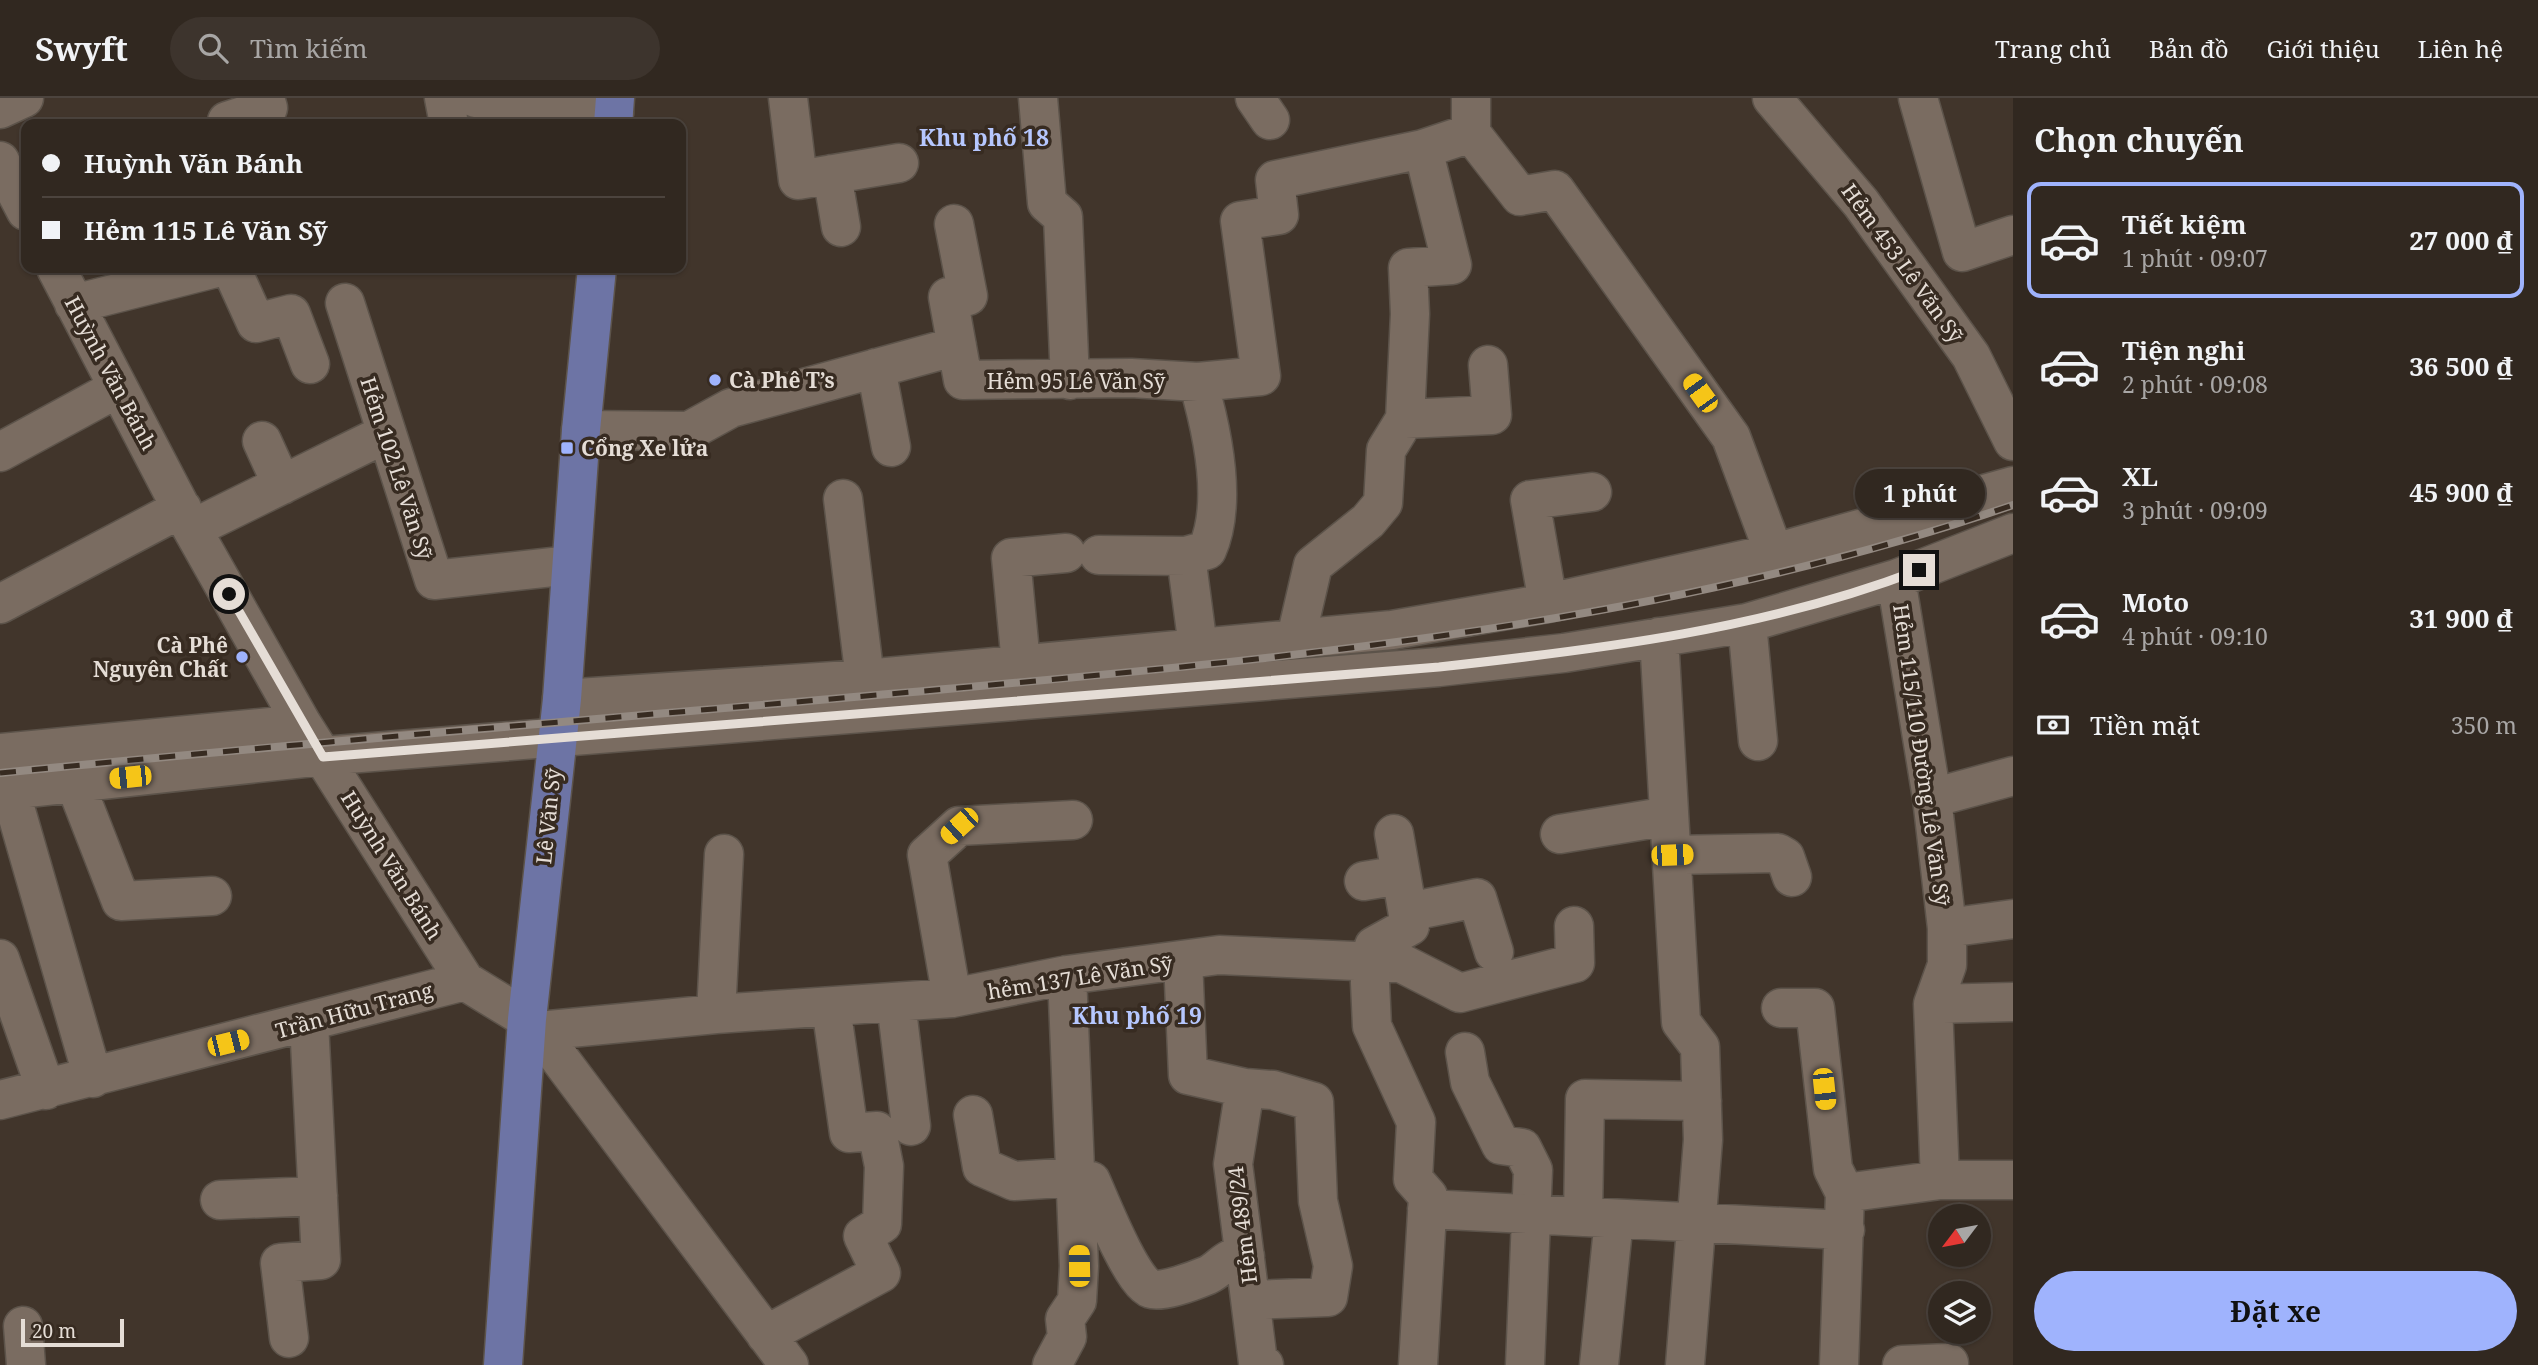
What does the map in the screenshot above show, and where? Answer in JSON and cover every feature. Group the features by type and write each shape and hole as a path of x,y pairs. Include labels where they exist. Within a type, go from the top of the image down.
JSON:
{"main road":[{"name":"Lê Văn Sỹ","path":"503,1365 597,273"}],"street":[{"path":"0,109 24,98"},
{"path":"233,119 268,108 265,98"},
{"path":"444,98 448,119"},
{"path":"477,98 614,112"},
{"path":"788,98 798,180 899,163"},
{"path":"1038,98 1047,203 1063,217 1070,380"},
{"name":"Hẻm 453 Lê Văn Sỹ","path":"1772,98 1861,203 1971,356 2013,441"},
{"path":"1918,98 1962,252 2013,235"},
{"path":"1296,638 1313,565 1368,521 1383,503 1386,450 1405,419 1410,314 1408,268 1452,265 1423,149 1471,115 1520,196 1555,190 1731,437 1774,553"},
{"name":"Hẻm 95 Lê Văn Sỹ","path":"954,224 968,296 948,297 963,380 1131,379 1198,382 1261,376 1240,221 1279,215 1275,180 1423,149"},
{"path":"0,160 17,212"},
{"path":"832,174 841,227"},
{"name":"Huỳnh Văn Bánh","path":"58,273 187,518 302,724 465,981 533,1025 789,1365"},
{"path":"74,304 196,273"},
{"path":"233,273 256,323 291,314 310,364"},
{"name":"Hẻm 102 Lê Văn Sỹ","path":"345,303 434,580 571,565"},
{"path":"582,430 689,431 732,408 957,346"},
{"path":"1405,419 1492,415 1488,365"},
{"path":"876,368 891,447"},
{"path":"1021,664 1011,558 1138,553 1186,556 1207,550 1213,537 1216,473 1209,422 1198,382"},
{"path":"0,452 118,388"},
{"path":"0,604 187,518 282,485 385,434"},
{"path":"262,441 282,485"},
{"path":"562,699 865,679 1392,630 1548,603 1774,553 2013,486"},
{"path":"1548,603 1530,500 1592,492"},
{"path":"842,499 865,679"},
{"path":"93,1078 5,790 323,757 1439,667 1564,653 1747,623 1896,579 2013,533"},
{"path":"1186,556 1198,647"},
{"name":"Hẻm 115/110 Đường Lê Văn Sỹ","path":"1896,579 1932,798 1947,928 1947,965 1933,1004 1940,1180"},
{"path":"1747,623 1758,741"},
{"path":"1659,637 1681,1022 1700,1047 1702,1101 1703,1140 1685,1365"},
{"path":"0,753 302,724"},
{"path":"1932,798 2013,776"},
{"path":"75,783 121,901 212,896"},
{"path":"1560,834 1669,816"},
{"path":"952,998 927,855 959,826 1073,820"},
{"path":"1394,834 1410,926 1374,946 1369,961 1372,1026 1416,1122 1413,1179 1427,1203 1418,1365"},
{"path":"716,1014 724,853"},
{"path":"1672,855 1778,853 1785,857 1792,877"},
{"path":"1364,881 1401,875"},
{"path":"1408,912 1477,898 1494,952"},
{"path":"1947,928 2013,919"},
{"name":"hẻm 137 Lê Văn Sỹ","path":"533,1025 952,998 1067,975 1219,955 1401,963 1460,993 1575,963 1574,926"},
{"path":"0,959 46,1090"},
{"path":"1183,960 1188,1075 1244,1088 1273,1090 1314,1102 1318,1201 1333,1266 1328,1297 1251,1300"},
{"path":"1052,1365 1067,1337 1065,1319 1077,1301 1077,1177 1072,1154 1067,975"},
{"name":"Trần Hữu Trang","path":"0,1100 465,981"},
{"path":"896,1002 911,1126"},
{"path":"1933,1004 2013,1002"},
{"path":"766,1335 880,1273 863,1236 882,1224 884,1166 877,1131 849,1133 831,1007"},
{"path":"1781,1008 1815,1009 1833,1169 1845,1212 1839,1365"},
{"path":"289,1338 280,1263 321,1260 309,1022"},
{"path":"1465,1052 1470,1082 1501,1145 1522,1148 1533,1170 1525,1365"},
{"name":"Hẻm 489/24","path":"1244,1088 1233,1164 1258,1362 1264,1365"},
{"path":"1599,1365 1599,1218 1585,1099 1702,1101"},
{"path":"973,1115 982,1167 1014,1181 1077,1177 1091,1181 1113,1233 1143,1282 1151,1289 1191,1281 1211,1273 1228,1258 1245,1256"},
{"path":"1427,1203 1531,1214 1696,1223 1845,1212 1940,1180 2013,1180"},
{"path":"220,1200 318,1196"},
{"path":"23,1326 26,1365"},
{"path":"1902,1365 1949,1363"}],"railway":[{"path":"0,773 359,739 1092,676 1359,647 1624,606 1755,578 1885,545 2013,505"}],"place":[{"name":"Cà Phê T’s","path":"715,380"},
{"name":"Cổng Xe lửa","path":"567,448"},
{"name":"Cà Phê Nguyên Chất","path":"242,657"}],"district":[{"name":"Khu phố 18","path":"984,137"},
{"name":"Khu phố 19","path":"1137,1015"}],"route":[{"path":"229,594 323,757 1439,667 1564,653 1747,623 1822,603 1919,570"}]}
